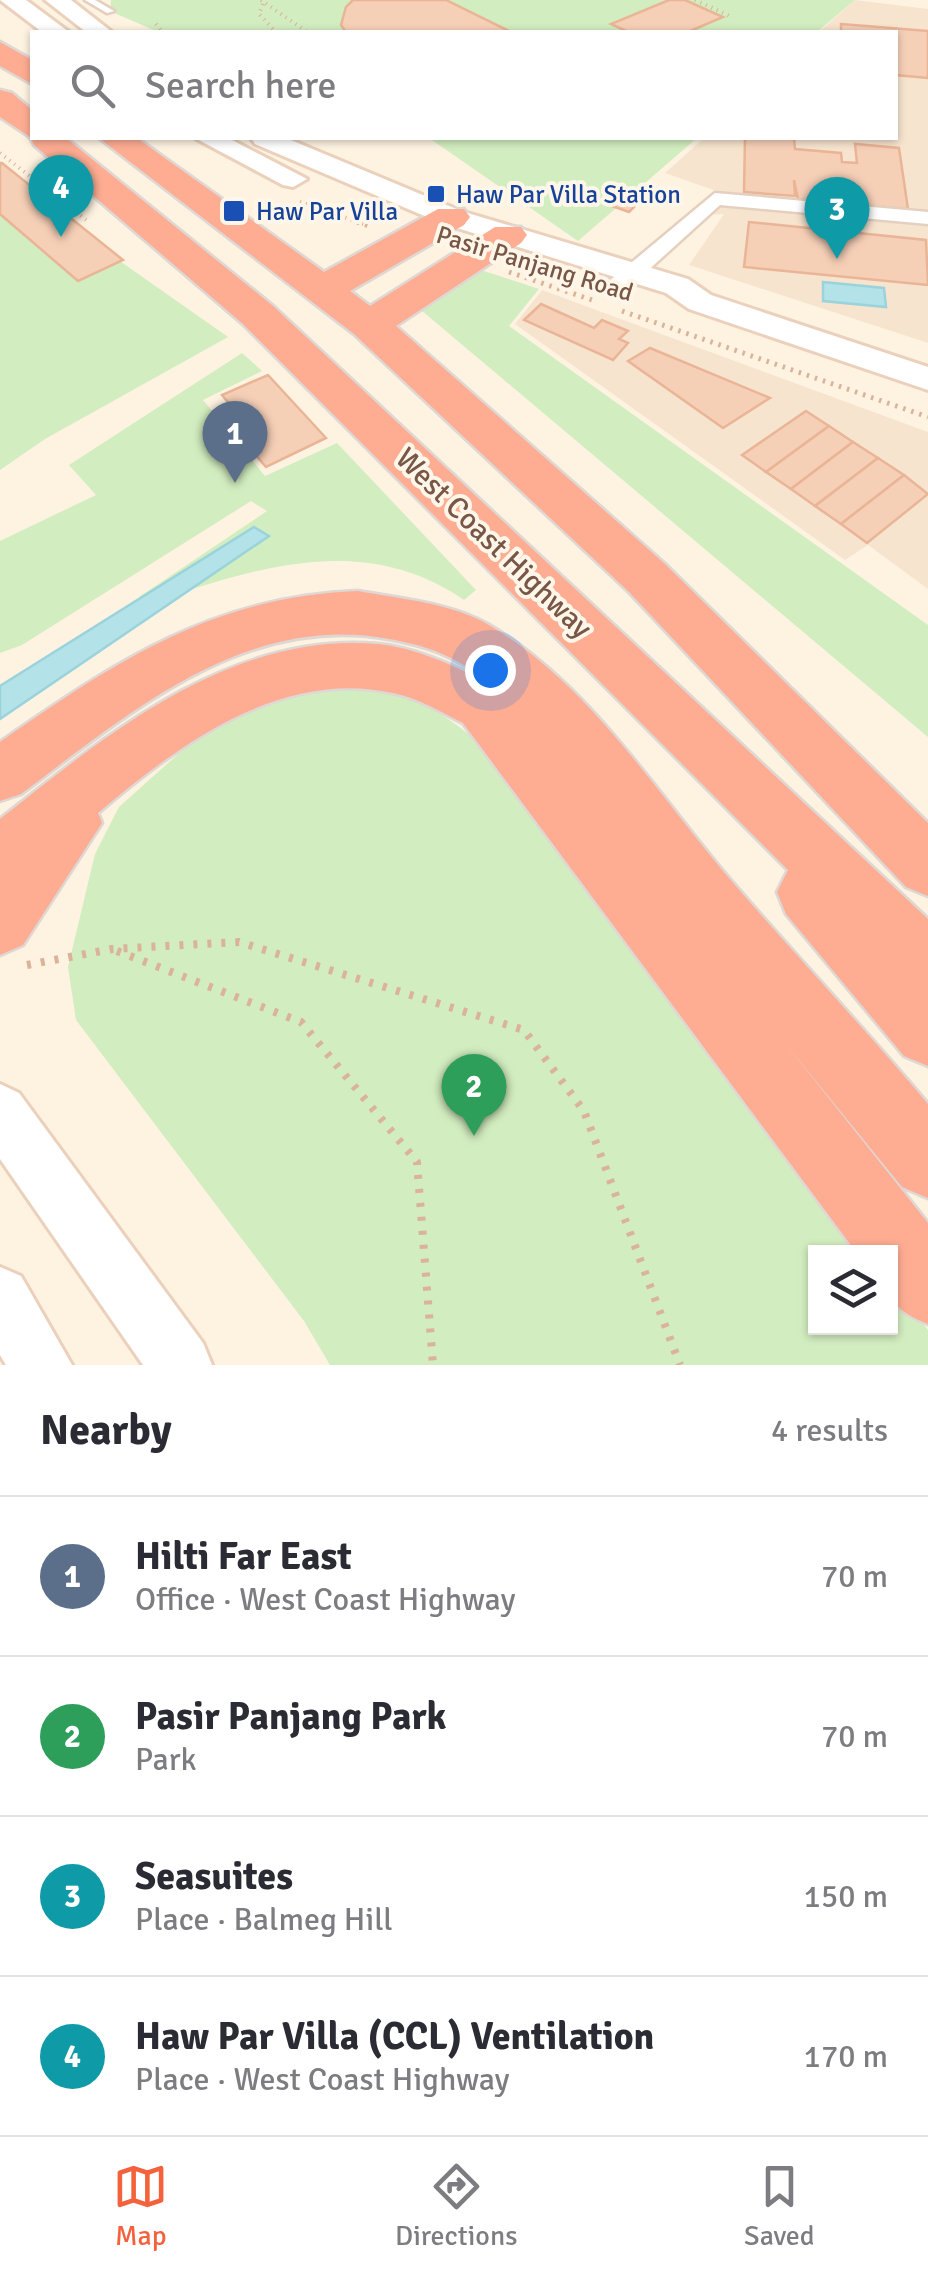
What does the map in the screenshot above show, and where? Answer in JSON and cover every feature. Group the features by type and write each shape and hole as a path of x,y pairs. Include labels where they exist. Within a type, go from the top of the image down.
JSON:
{"highway":[{"path":"0,51 30,74"},
{"path":"0,100 30,125"},
{"name":"West Coast Highway","path":"48,140 258,314 928,964"},
{"path":"119,140 369,325 647,578 928,812"},
{"path":"324,290 431,230"},
{"path":"369,325 486,248"},
{"path":"647,578 928,866"},
{"path":"0,774 162,663 224,632 312,613 386,614 466,638 533,690 724,968 928,1285"},
{"path":"578,624 928,1032"},
{"path":"0,857 162,729 246,686 316,668 362,668 435,683 483,706 724,968 862,1077 928,1161"},
{"path":"9,945 111,768"}],"main road":[{"path":"11,0 54,30"},
{"path":"56,0 105,22"},
{"name":"Pasir Panjang Road","path":"212,140 305,184 431,230 486,248 623,281 666,303 700,302 928,379"},
{"name":"Pasir Panjang Road","path":"268,140 431,230"},
{"path":"0,1112 180,1365"},
{"path":"0,1298 41,1365"}],"street":[{"path":"623,281 715,199 928,218"}],"lane":[{"path":"88,0 105,22"}],"path":[{"path":"696,0 732,16"},
{"path":"274,30 260,14 262,2 286,14 305,30"},
{"path":"156,24 160,30"},
{"path":"299,202 431,230"},
{"path":"486,248 928,418"},
{"path":"9,945 112,949 239,942 524,1030 584,1111 680,1365"},
{"path":"112,949 301,1022 417,1162 433,1365"}],"shaded area":[{"path":"855,0 928,9 928,343 689,265 724,214 698,215 719,192 665,173 702,140 898,140 898,30 821,30"},
{"path":"542,290 928,432 928,589 868,545 845,560 515,324"}],"green space":[{"path":"111,0 855,0 819,30 153,30 110,11"},
{"name":"Haw Par Villa","path":"432,140 695,140 578,241"},
{"path":"0,177 228,337 45,439 0,470"},
{"path":"469,266 539,289 509,326 928,625 928,737 415,305"},
{"path":"242,353 262,371 203,400 265,476 337,443 476,590 464,600 426,579 387,566 347,561 268,569 148,603 139,597 267,511 251,501 22,645 0,653 0,541 96,495 69,465"},
{"path":"317,686 373,687 421,703 458,726 491,754 521,785 865,1245 808,1245 808,1335 898,1335 898,1289 928,1330 928,1365 330,1365 304,1321 76,1020 68,967 95,854 119,807 206,729 255,702"}],"water":[{"path":"823,282 884,288 886,307 823,301"},
{"path":"254,527 269,536 0,719 0,686"}],"building":[{"path":"353,0 446,0 507,30 345,30 341,25 346,7"},
{"path":"669,0 685,0 723,17 693,30 624,30 611,24"},
{"path":"841,24 928,31 928,78 898,75 898,30 841,30"},
{"path":"745,140 794,140 795,149 841,153 842,162 857,163 855,144 899,148 908,209 861,205 861,197 847,196 847,204 798,199 794,180 795,196 744,192"},
{"path":"0,163 123,260 78,281 0,214"},
{"path":"626,188 646,195 629,212 609,205"},
{"path":"749,222 926,240 928,285 744,267"},
{"path":"541,304 594,328 602,320 628,331 619,339 628,343 613,360 524,320"},
{"path":"650,348 770,398 723,428 628,361"},
{"path":"268,375 326,438 266,467 222,416 235,411 222,395"},
{"path":"806,411 829,426 766,472 742,455"},
{"path":"829,426 853,442 791,489 766,472"},
{"path":"853,442 878,458 815,506 791,489"},
{"path":"878,458 904,475 841,524 815,506"},
{"path":"904,475 928,494 867,543 841,524"}],"place":[{"name":"Haw Par Villa Station","path":"436,194"},
{"name":"Haw Par Villa","path":"234,211"},
{"name":"Haw Par Villa (CCL) Ventilation","path":"61,237"},
{"name":"Seasuites","path":"837,259"},
{"name":"Hilti Far East","path":"235,483"},
{"name":"Pasir Panjang Park","path":"474,1136"}]}
